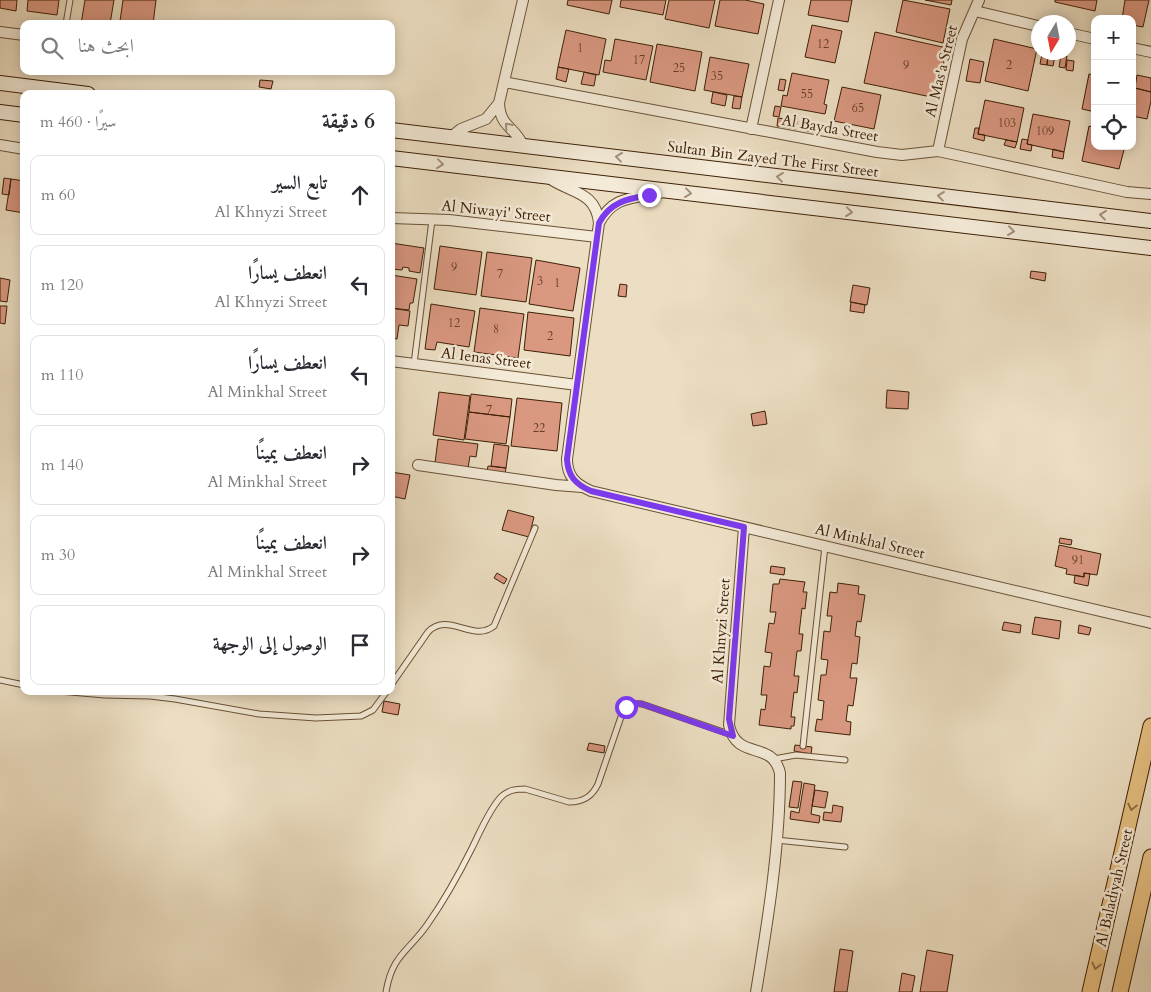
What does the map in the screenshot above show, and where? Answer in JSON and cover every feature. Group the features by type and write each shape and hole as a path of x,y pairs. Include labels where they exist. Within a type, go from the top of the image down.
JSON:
{"main road":[{"path":"0,83 56,90"},
{"path":"0,112 20,114"},
{"name":"Sultan Bin Zayed The First Street","path":"395,130 1151,220"},
{"path":"395,158 1151,248"},
{"name":"Al Baladiyah Street","path":"1090,992 1151,726"},
{"name":"Al Baladiyah Street","path":"1120,992 1151,857"}],"street":[{"path":"451,137 461,129 486,119 496,109 523,0"},
{"path":"750,129 779,0"},
{"name":"Al Mas'a Street","path":"938,150 962,39 979,0"},
{"path":"975,11 1031,24"},
{"path":"0,32 20,34"},
{"path":"1076,35 1091,38"},
{"path":"1136,49 1151,52"},
{"name":"Al Bayda Street","path":"504,82 890,154 914,154 938,150 1127,192 1151,194"},
{"path":"499,103 503,120 518,136 522,146"},
{"path":"0,145 20,148"},
{"path":"546,176 561,186 578,192 589,199 596,210 599,223 567,459 567,468 571,476 582,487"},
{"path":"599,223 606,211 617,202 667,191"},
{"name":"Al Niwayi' Street","path":"395,218 449,220 597,237"},
{"name":"Al Ienas Street","path":"395,362 577,385"},
{"name":"Al Minkhal Street","path":"418,465 548,484 582,487 591,491 1151,623"},
{"name":"Al Khnyzi Street","path":"733,736 729,719 744,527"},
{"path":"733,736 741,745 762,752 774,759 780,773 776,840 764,944 756,992"}],"lane":[{"path":"67,20 70,0"},
{"path":"414,364 432,220"},
{"path":"395,680 428,632 435,626 448,624 481,632 494,626 535,528"},
{"path":"803,746 825,546"},
{"path":"0,680 20,684"},
{"path":"96,695 150,696 259,714 316,718 361,716 373,710 384,695"},
{"path":"386,992 388,979 396,961 434,915 500,798 511,790 525,789 569,802 587,798 598,784 623,711 631,704 642,704 733,736"},
{"path":"774,759 802,754 845,760"},
{"path":"776,840 846,847"}],"building":[{"path":"0,0 17,0 16,11 0,8"},
{"path":"28,0 59,0 57,15 27,11"},
{"path":"85,0 114,0 111,20 82,20"},
{"path":"123,0 156,0 154,20 120,20"},
{"path":"568,0 612,0 609,14 567,5"},
{"path":"621,0 666,0 663,15 620,7"},
{"path":"669,0 715,0 709,28 665,19"},
{"path":"720,0 745,0 764,4 758,34 715,26"},
{"path":"811,0 852,0 848,22 808,15"},
{"path":"903,0 950,9 943,43 896,32"},
{"path":"925,0 952,0 951,5"},
{"path":"1055,0 1097,0 1095,11 1055,2"},
{"path":"1125,0 1149,0 1143,27 1136,26 1136,15 1123,15"},
{"path":"812,25 842,31 835,63 805,57"},
{"path":"566,30 606,39 599,75 558,67"},
{"path":"875,32 947,48 936,98 864,83"},
{"path":"615,39 653,46 646,80 603,72 605,60 611,61"},
{"path":"994,39 1031,48 1031,60 1035,60 1028,91 985,81"},
{"path":"657,44 702,52 695,91 650,82"},
{"path":"710,57 749,64 742,97 704,90"},
{"path":"970,59 984,62 980,83 966,81"},
{"path":"1041,60 1048,60 1047,65 1040,64"},
{"path":"1048,60 1054,60 1053,66 1047,65"},
{"path":"1060,60 1066,60 1065,68 1059,67"},
{"path":"1067,60 1074,61 1073,71 1066,70"},
{"path":"558,67 569,69 566,82 556,79"},
{"path":"584,72 596,75 594,86 581,84"},
{"path":"792,73 829,80 824,104 827,105 825,114 781,106 783,95 787,96"},
{"path":"1089,74 1091,74 1091,111 1082,109"},
{"path":"1137,75 1151,78 1151,92 1136,88"},
{"path":"780,79 786,80 784,91 778,90"},
{"path":"260,80 273,81 271,89 259,87"},
{"path":"842,87 881,95 874,129 834,121"},
{"path":"1136,88 1151,92 1147,119 1136,117"},
{"path":"713,92 727,95 725,106 711,103"},
{"path":"734,96 742,97 740,109 732,108"},
{"path":"985,100 1024,108 1017,142 978,134"},
{"path":"775,106 781,107 779,117 773,116"},
{"path":"1033,114 1070,121 1064,152 1027,144"},
{"path":"778,118 786,119 784,127 777,126"},
{"path":"786,119 797,121 796,129 784,127"},
{"path":"804,123 820,126 818,133 803,130"},
{"path":"1089,126 1091,127 1091,150 1124,150 1119,169 1082,161"},
{"path":"975,128 979,128 978,134 985,135 984,141 973,138"},
{"path":"1022,139 1028,140 1027,144 1032,145 1031,151 1020,149"},
{"path":"1006,140 1017,142 1015,148 1004,145"},
{"path":"1053,149 1064,152 1063,159 1052,157"},
{"path":"4,178 11,179 9,195 2,194"},
{"path":"11,179 20,180 20,212 6,210"},
{"path":"395,244 424,248 420,273 409,271 409,268 403,267 402,270 395,269"},
{"path":"440,246 482,252 476,295 434,289"},
{"path":"487,252 532,258 526,302 481,296"},
{"path":"536,260 580,268 573,311 529,304"},
{"path":"1031,271 1046,273 1045,281 1030,278"},
{"path":"395,276 417,279 413,303 410,303 409,310 395,308"},
{"path":"0,278 10,280 7,302 0,301"},
{"path":"620,284 627,285 626,297 618,296"},
{"path":"853,285 870,288 867,305 850,302"},
{"path":"851,302 865,305 864,313 850,311"},
{"path":"431,304 475,311 469,347 437,342 435,350 425,349"},
{"path":"0,306 7,306 5,324 0,323"},
{"path":"480,308 524,314 518,358 474,352"},
{"path":"395,309 410,311 408,326 399,325 397,339 395,339"},
{"path":"528,312 574,318 570,356 524,350"},
{"path":"887,390 909,392 908,409 886,408"},
{"path":"439,392 470,396 464,440 433,435"},
{"path":"471,394 512,399 510,417 469,412"},
{"path":"517,398 562,403 557,451 511,446"},
{"path":"765,411 767,424 753,426 751,414"},
{"path":"469,412 510,417 506,444 465,439"},
{"path":"438,439 478,444 476,457 470,456 468,468 435,463"},
{"path":"494,444 509,446 506,468 491,466"},
{"path":"488,466 506,468 505,473 487,471"},
{"path":"395,473 410,475 405,499 395,497"},
{"path":"508,510 534,517 529,537 502,530"},
{"path":"1060,538 1072,540 1071,545 1059,543"},
{"path":"1059,545 1101,554 1097,575 1084,573 1084,577 1066,574 1067,569 1055,566"},
{"path":"771,566 785,568 784,575 770,573"},
{"path":"497,573 507,579 504,584 494,578"},
{"path":"1084,573 1090,574 1088,586 1074,583 1075,575 1084,577"},
{"path":"780,579 805,582 803,592 807,592 805,609 802,608 799,634 803,634 801,651 797,651 794,676 799,676 797,693 794,692 791,717 795,717 794,726 791,726 791,729 759,725 761,709 765,710 767,695 761,695 764,666 770,667 772,653 765,652 769,623 774,624 776,612 770,612 773,584 779,584"},
{"path":"838,583 859,586 858,594 865,595 861,622 857,621 855,636 860,637 857,664 852,663 850,678 857,678 853,706 848,705 846,721 851,722 850,735 815,731 817,719 822,720 824,701 818,700 821,675 826,675 828,660 821,659 824,631 830,632 832,616 827,616 830,592 837,593"},
{"path":"1035,617 1061,621 1059,639 1032,634"},
{"path":"1004,622 1021,625 1020,633 1002,630"},
{"path":"1079,625 1091,628 1089,635 1078,633"},
{"path":"384,701 400,704 398,715 382,712"},
{"path":"589,743 605,746 604,753 587,750"},
{"path":"795,745 812,747 811,754 794,751"},
{"path":"793,781 802,782 798,808 789,807"},
{"path":"804,783 815,785 811,814 820,816 819,823 790,819 791,811 799,813"},
{"path":"815,790 828,792 825,808 812,806"},
{"path":"833,805 843,807 841,822 823,820 824,812 832,813"},
{"path":"840,949 853,951 847,992 834,992"},
{"path":"927,950 953,955 947,992 920,992"},
{"path":"902,973 915,976 912,992 899,992"}],"route":[{"path":"626,707 634,703 642,704 733,736 730,730 729,719 744,527 591,491 576,482 567,468 599,223 606,211 617,202 649,195"}]}
